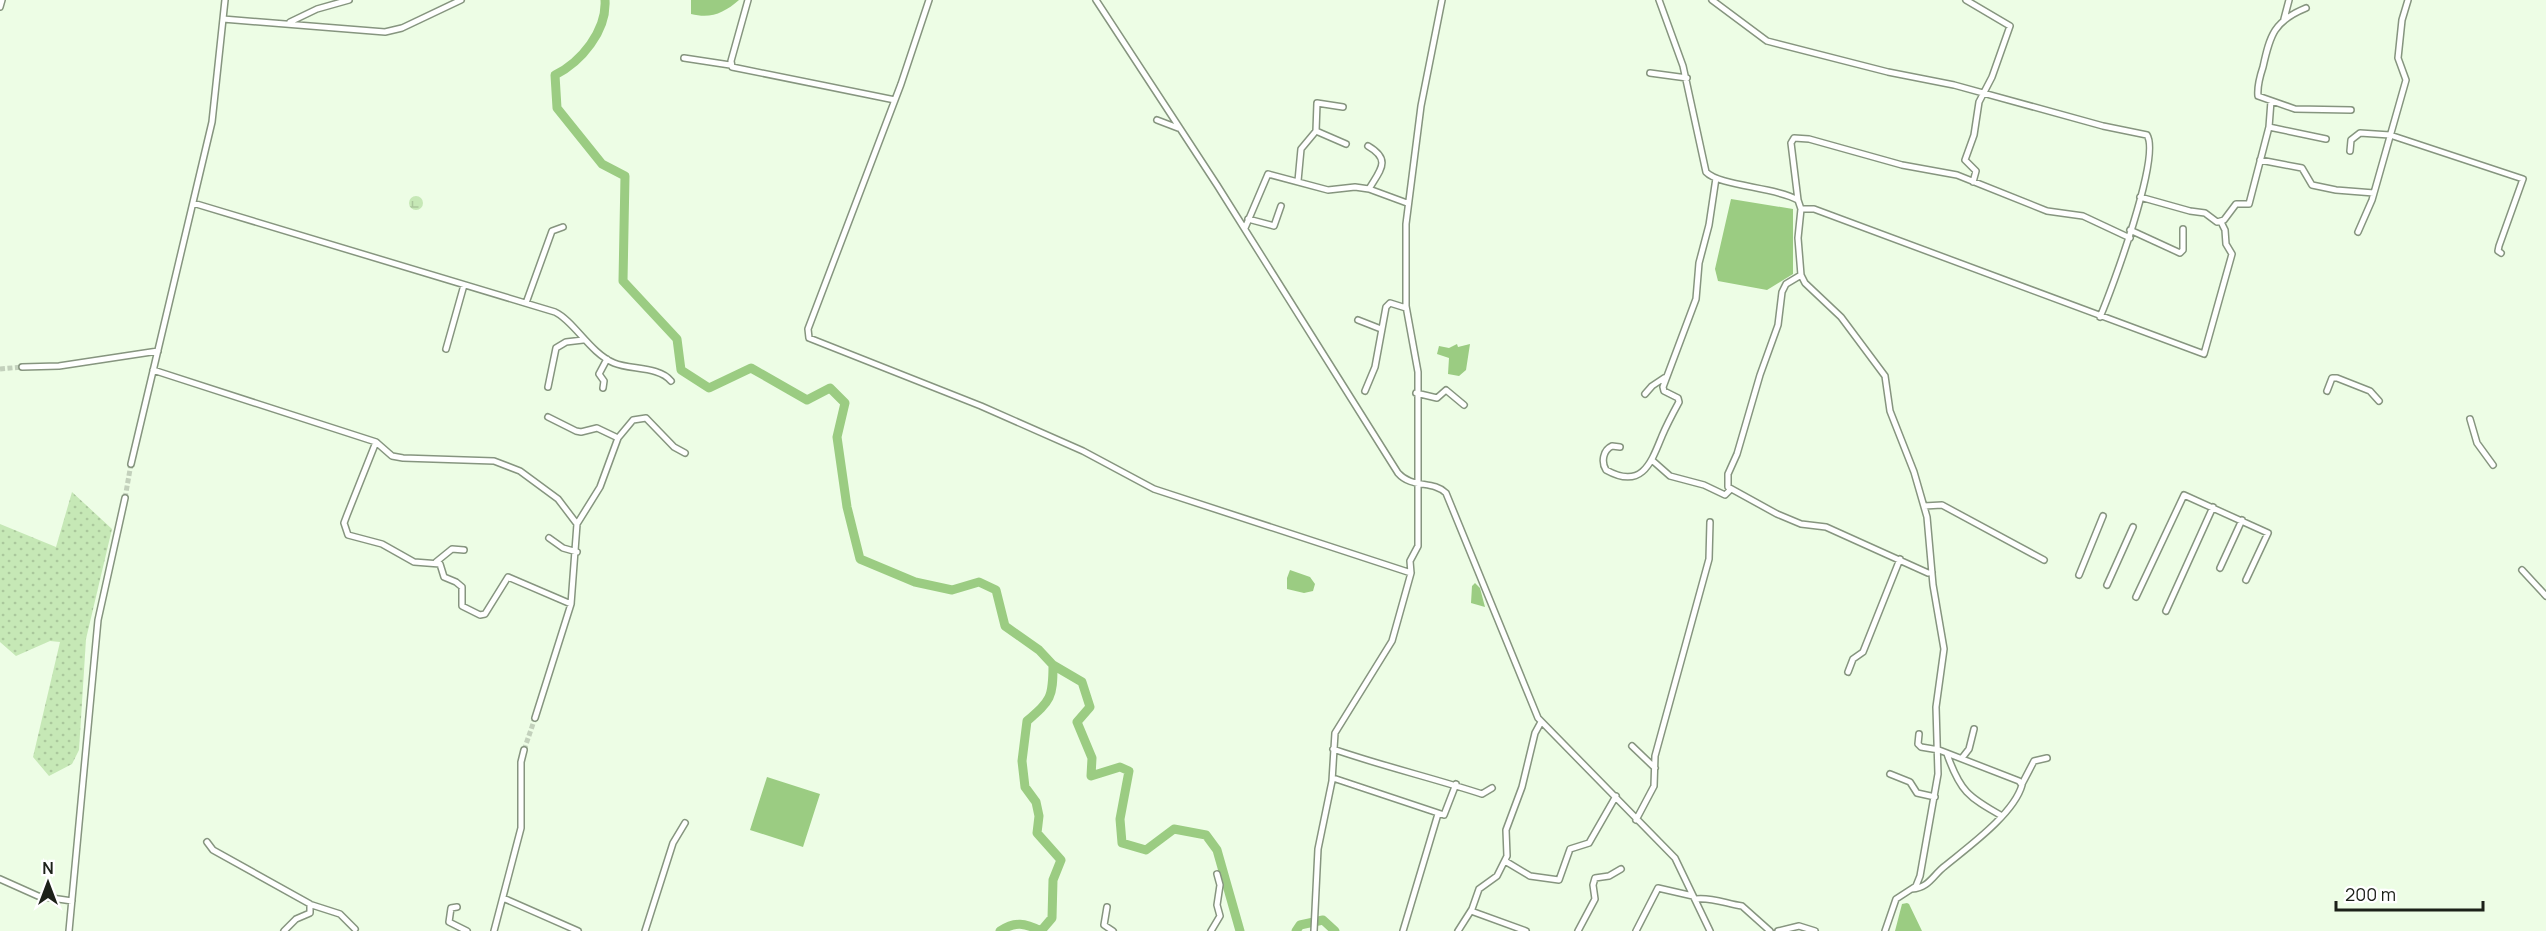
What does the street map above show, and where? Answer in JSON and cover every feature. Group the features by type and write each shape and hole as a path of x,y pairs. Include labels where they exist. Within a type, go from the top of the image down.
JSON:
{"street":[{"path":"0,7 2,0"},
{"path":"131,464 212,122 225,0"},
{"path":"289,23 317,9 349,0"},
{"path":"730,65 748,0"},
{"path":"929,0 895,100 808,329 809,338 981,406 1083,452 1154,489 1411,573"},
{"path":"1096,0 1179,128 1247,224 1398,473 1417,482 1439,487 1446,493 1541,722 1675,858 1697,898 1710,931"},
{"path":"1659,0 1687,78 1708,175 1766,189 1797,200"},
{"path":"1712,0 1760,37 1888,72 1983,92 2103,126 2147,135 2151,143 2130,238 2100,317"},
{"path":"1966,0 2010,26 1992,77 1983,92 1974,135 1965,160 1976,171 1973,182"},
{"path":"2289,0 2283,21 2269,39 2258,96 2295,109 2351,110"},
{"path":"2358,232 2374,194 2406,80 2398,58 2402,20 2408,0"},
{"path":"223,19 385,32 402,28 457,1"},
{"path":"1314,931 1318,849 1333,778 1333,749 1339,724 1379,667 1392,641 1411,573 1410,561 1419,540 1417,361 1406,308 1407,203 1421,106 1440,1"},
{"path":"2283,21 2306,8"},
{"path":"684,58 730,65 895,100"},
{"path":"1650,73 1687,78"},
{"path":"1298,180 1301,149 1316,131 1317,103 1320,101 1343,107"},
{"path":"2221,222 2236,204 2250,203 2269,127 2271,101"},
{"path":"1157,120 1179,128"},
{"path":"2269,127 2326,139"},
{"path":"1316,131 1346,144"},
{"path":"2350,152 2351,140 2360,133 2390,135 2523,179 2499,246 2498,251 2501,253"},
{"path":"1885,931 1896,899 1912,889 1920,876 1935,796 1939,750 1936,707 1944,641 1932,572 1926,506 1890,411 1887,382 1882,371 1841,317 1804,283 1801,275 1798,238 1801,209 1797,200 1791,143 1794,138 1809,139 1902,165 1957,175 2052,213 2083,216 2130,238"},
{"path":"1368,146 1381,154 1383,159 1380,170 1369,189"},
{"path":"2260,160 2302,168 2306,170 2307,180 2312,184 2336,190 2374,194"},
{"path":"1247,224 1267,175 1293,182 1298,180 1328,190 1351,187 1369,189 1407,203"},
{"path":"1620,447 1610,446 1605,454 1604,468 1609,472 1639,475 1653,461 1679,402 1678,398 1663,389 1696,299 1699,263 1709,225 1716,178"},
{"path":"2140,197 2205,213 2213,221 2221,222"},
{"path":"193,203 561,315 583,340 607,359 617,364 663,375 671,381"},
{"path":"1247,224 1274,226 1281,206"},
{"path":"1801,209 1814,209 2204,354 2232,254 2226,244 2225,230 2221,222"},
{"path":"526,303 552,231 563,227"},
{"path":"2130,230 2180,253 2183,250 2183,229"},
{"path":"1801,275 1790,281 1782,292 1776,331 1760,375 1737,454 1728,474 1727,484 1731,489 1777,514 1801,524 1826,527 1928,573 1932,572"},
{"path":"446,349 464,285"},
{"path":"1365,391 1375,367 1381,329 1388,304 1406,308"},
{"path":"1358,320 1381,329"},
{"path":"548,387 556,348 566,342 583,340"},
{"path":"22,367 59,366 158,351"},
{"path":"603,388 604,381 599,374 607,359"},
{"path":"153,370 376,442 392,456 486,460 520,471 565,504 577,524 577,552 571,604 535,718"},
{"path":"1645,394 1652,386 1666,377"},
{"path":"2327,391 2332,378 2337,378 2370,392 2379,401"},
{"path":"1416,393 1437,398 1446,390 1464,405"},
{"path":"548,417 576,431 597,428 618,438"},
{"path":"577,524 600,487 618,438 633,420 646,418 674,447 685,453"},
{"path":"2470,419 2477,442 2493,465"},
{"path":"376,442 347,515 346,531 350,537 382,544 414,562 440,564 446,580 456,582 462,588 462,606 480,615 485,614 508,577 571,604"},
{"path":"1653,461 1674,478 1704,485 1725,495 1731,489"},
{"path":"2136,597 2184,495 2268,533 2246,580"},
{"path":"69,931 98,620 125,498"},
{"path":"1926,506 1942,505 2044,560"},
{"path":"2166,611 2213,507"},
{"path":"2079,575 2103,516"},
{"path":"2220,568 2242,520"},
{"path":"1637,817 1654,786 1655,756 1709,559 1710,522"},
{"path":"2107,585 2133,527"},
{"path":"549,538 563,548 577,552"},
{"path":"436,562 452,549 464,550"},
{"path":"1848,672 1853,659 1863,652 1900,559"},
{"path":"2522,570 2546,596"},
{"path":"1458,931 1471,911 1479,889 1493,880 1508,853 1506,830 1522,787 1535,733 1541,722"},
{"path":"1962,758 1969,749 1974,729"},
{"path":"1919,734 1919,746 1962,758 2022,784"},
{"path":"1632,746 1655,768"},
{"path":"1333,749 1456,784 1482,794 1492,788"},
{"path":"494,931 521,828 521,762 524,750"},
{"path":"1947,754 1960,786 1977,801 2002,816"},
{"path":"1912,889 1918,889 1930,882 1944,866 2002,816 2020,792 2034,762 2047,758"},
{"path":"1890,774 1910,782 1917,793 1935,796"},
{"path":"1333,778 1438,814 1447,814 1456,784"},
{"path":"1504,861 1530,876 1560,880 1567,853 1573,847 1589,843 1616,796"},
{"path":"1403,931 1438,814"},
{"path":"645,931 674,843 685,823"},
{"path":"207,842 213,850 312,905 340,914 355,929"},
{"path":"1578,931 1595,899 1593,885 1595,878 1609,876 1621,869"},
{"path":"1211,931 1220,916 1216,905 1220,885 1217,874"},
{"path":"0,879 30,892 72,901"},
{"path":"1636,931 1658,888 1742,906 1770,931"},
{"path":"503,898 578,931"},
{"path":"284,931 296,919 308,915 312,905"},
{"path":"457,907 451,908 449,922 467,931"},
{"path":"1107,907 1104,925 1113,931"},
{"path":"1471,911 1526,931"},
{"path":"1778,931 1799,926 1815,931"}],"green space":[{"path":"416,196 421,198 423,203 421,208 416,210 411,208 409,203 411,198"},
{"path":"72,492 112,529 86,639 79,750 72,764 49,776 33,757 60,642 50,641 16,656 0,642 0,524 56,547"}],"shaded area":[{"path":"691,0 739,0 722,11 705,16 691,14"},
{"path":"1731,199 1793,209 1793,274 1767,290 1718,281 1715,269"},
{"path":"1457,344 1458,347 1470,344 1466,370 1459,376 1448,374 1449,358 1437,354 1439,346 1449,348"},
{"path":"1290,570 1310,577 1315,584 1313,591 1304,593 1287,589"},
{"path":"1475,583 1480,588 1485,607 1471,603 1472,586"},
{"path":"767,777 820,794 803,847 750,830"},
{"path":"1907,903 1922,931 1895,931 1902,904"}],"waterway":[{"path":"605,0 602,23 597,34 583,54 555,75 557,108 602,164 625,176 623,281 677,339 681,370 709,388 751,368 807,400 830,388 845,403 837,437 847,507 860,559 915,582 952,590 979,582 996,590 1005,626 1039,650 1053,665 1082,682 1090,707 1077,722 1092,758 1091,776 1120,767 1129,771 1120,819 1122,843 1146,850 1174,829 1206,835 1217,850 1240,931"},
{"path":"1000,931 1020,924 1041,931 1052,918 1053,880 1061,860 1037,833 1039,816 1036,802 1025,787 1022,761 1027,721 1049,698 1053,665"},
{"path":"1296,931 1300,925 1323,920 1335,931"}],"tunnel":[{"path":"0,369 22,367"},
{"path":"125,498 131,464"},
{"path":"524,750 535,718"}]}
